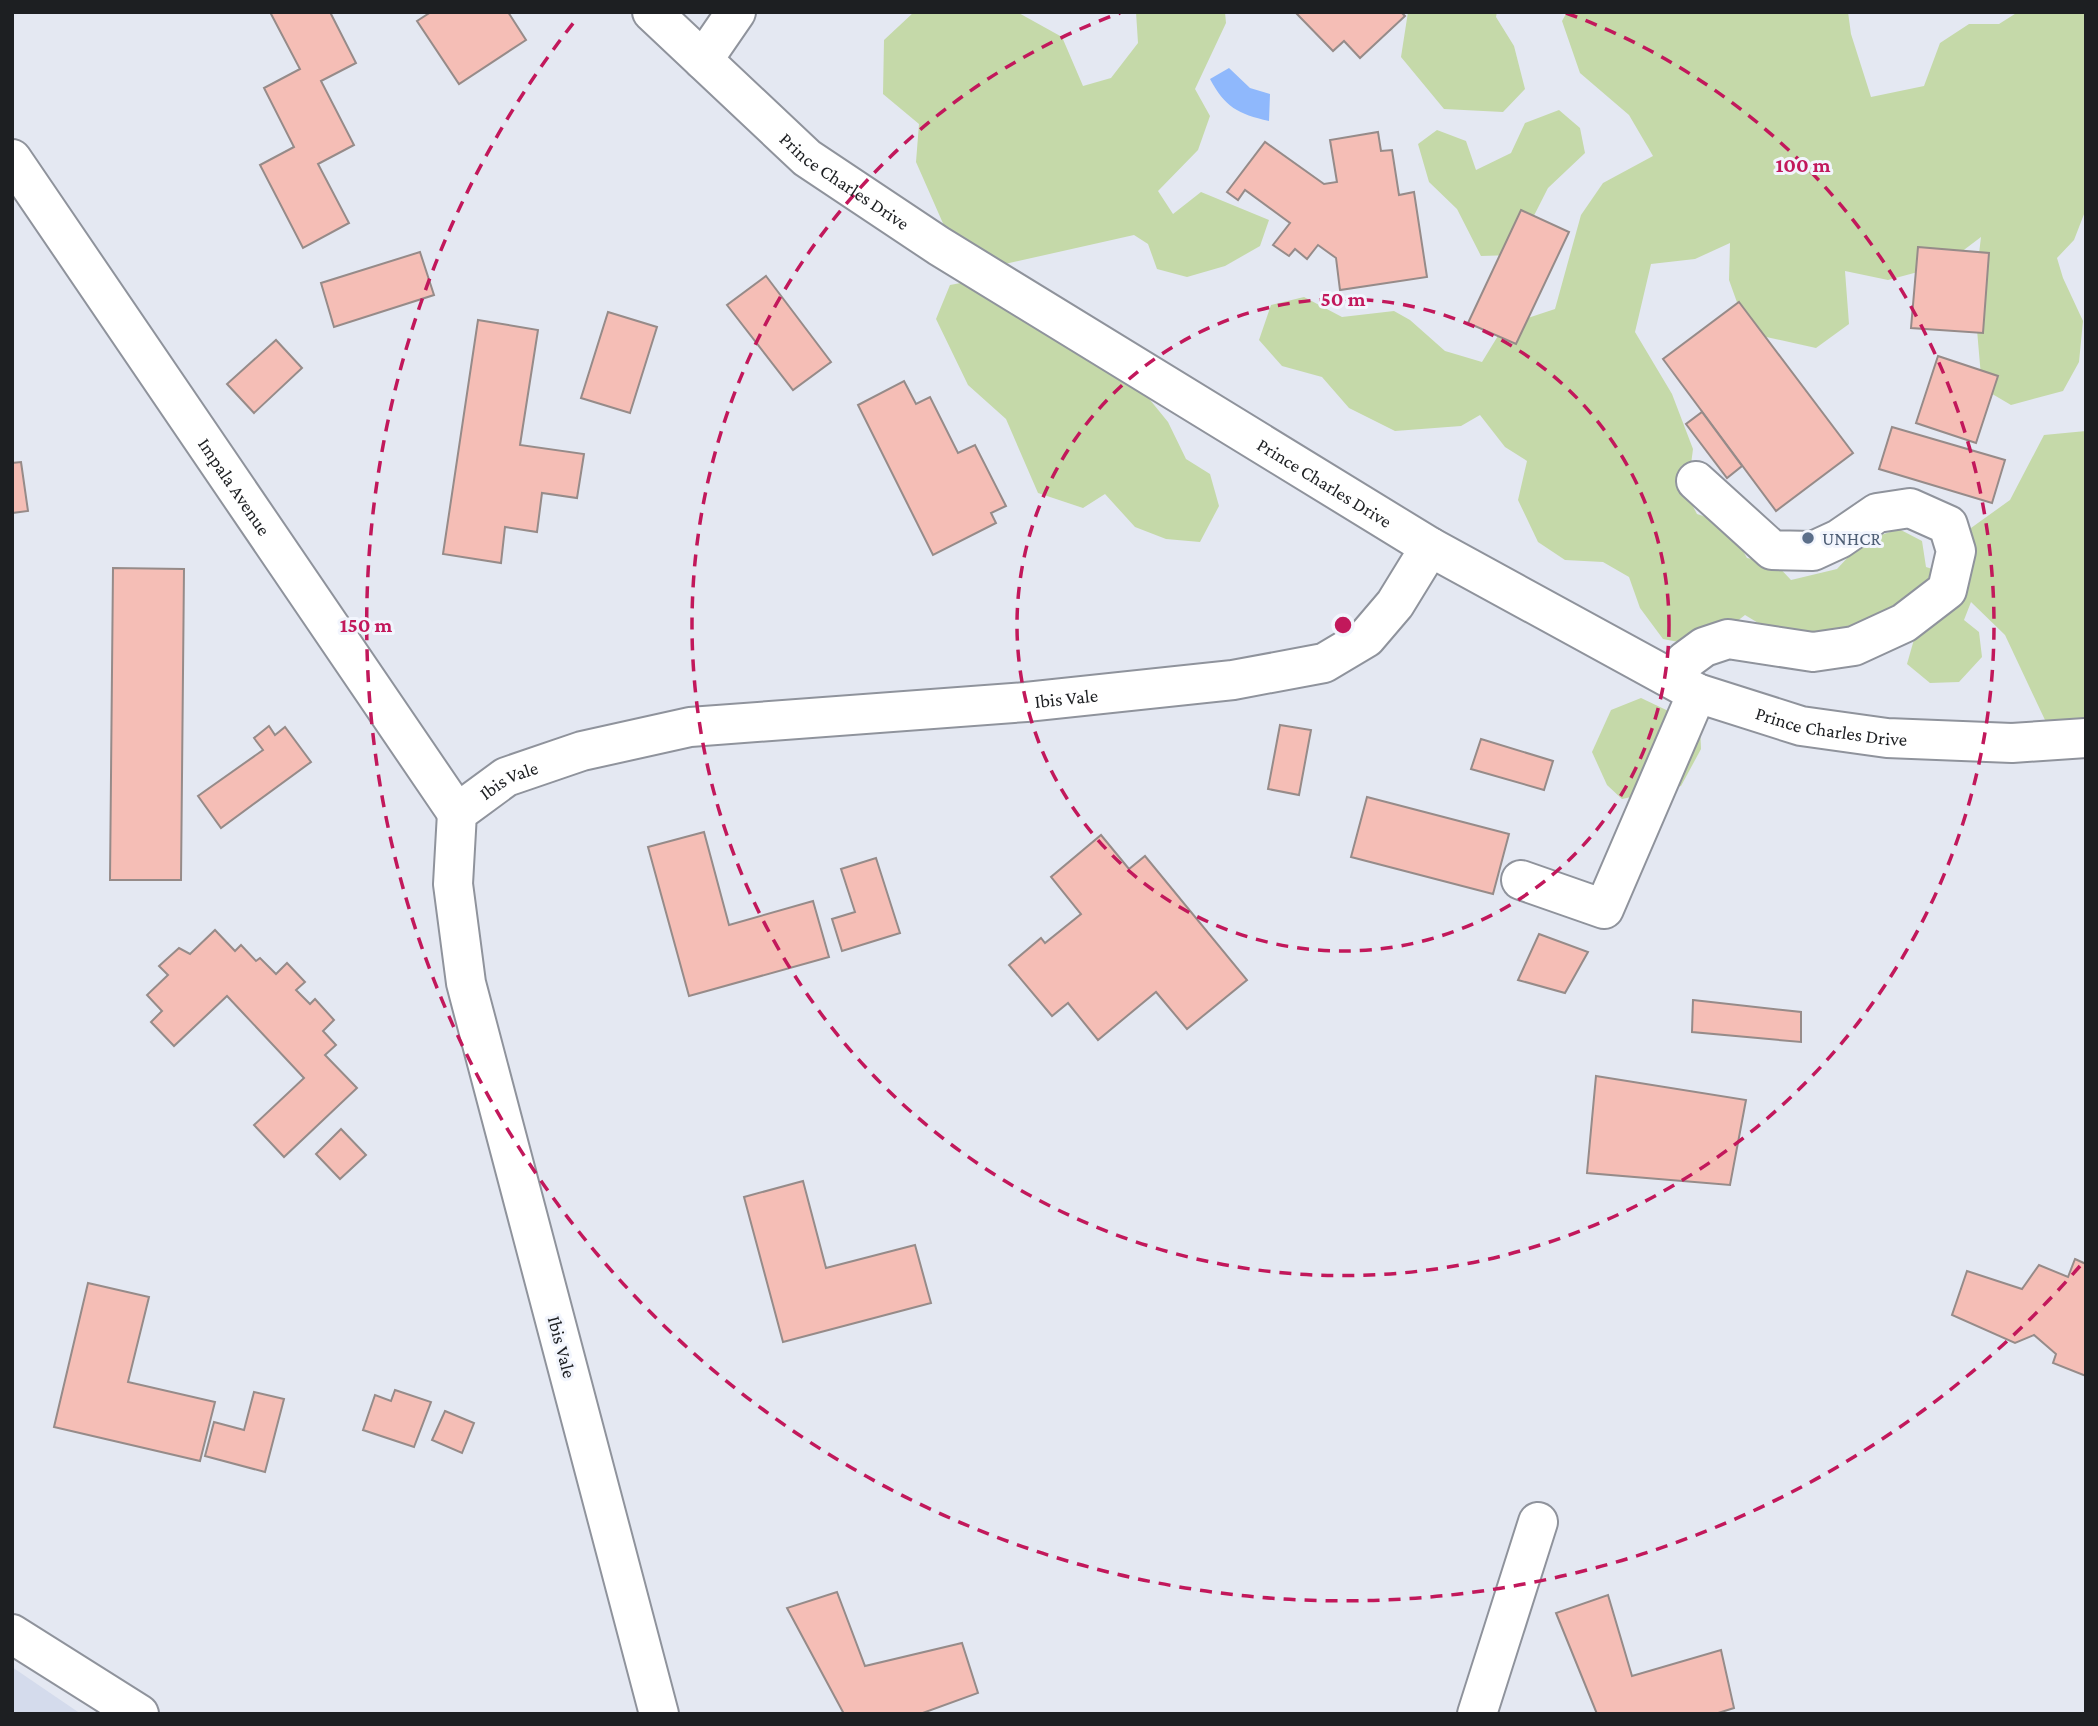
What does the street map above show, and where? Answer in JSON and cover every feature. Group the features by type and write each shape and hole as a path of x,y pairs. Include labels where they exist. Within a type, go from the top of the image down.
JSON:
{"street":[{"name":"Prince Charles Drive","path":"652,12 807,158 939,246 1430,547 1685,686 1801,726 1888,738 2012,743 2086,738"},
{"path":"703,60 736,12"},
{"name":"Impala Avenue","path":"12,159 457,813"},
{"path":"1521,880 1604,909 1685,686 1685,661 1704,647 1728,639 1813,652 1854,646 1904,623 1947,590 1956,551 1948,525 1910,508 1877,513 1839,539 1813,551 1772,550 1696,481"},
{"name":"Ibis Vale","path":"659,1714 466,983 453,884 457,813 506,777 582,751 690,727 1026,702 1233,680 1324,663 1366,638 1395,604 1430,547"},
{"path":"1477,1714 1538,1522"},
{"path":"12,1634 139,1714"}],"shaded area":[{"path":"12,1667 81,1714 12,1714"}],"green space":[{"path":"914,12 1017,12 1062,37 1083,86 1111,78 1138,43 1136,12 1225,12 1226,23 1195,89 1210,116 1198,150 1158,191 1173,214 1201,192 1269,220 1260,246 1225,266 1187,277 1157,269 1148,244 1134,235 1005,264 949,237 916,162 919,124 883,94 884,40"},
{"path":"1408,12 1497,12 1496,17 1514,46 1525,89 1503,112 1444,109 1401,57"},
{"path":"1567,12 1848,12 1851,34 1871,97 1924,86 1940,43 1969,24 1999,24 2018,12 2086,12 2086,209 2074,240 2057,258 2083,321 2079,362 2063,391 2011,405 1982,388 1974,295 1981,237 1944,265 1888,280 1845,271 1849,324 1816,348 1748,333 1729,280 1730,243 1695,259 1651,264 1635,332 1672,394 1693,449 1687,495 1697,514 1716,521 1728,530 1747,558 1776,564 1791,580 1837,569 1863,541 1899,529 1922,541 1926,567 1970,581 1971,528 2010,500 2044,435 2086,431 2086,729 2045,720 2005,635 1971,602 1964,620 1979,632 1982,657 1959,682 1930,683 1907,664 1917,629 1827,665 1745,615 1704,647 1663,639 1640,608 1629,577 1603,562 1565,560 1538,542 1518,500 1527,461 1505,447 1480,415 1461,426 1395,431 1349,408 1322,377 1282,366 1259,340 1271,305 1304,297 1342,317 1394,311 1410,320 1445,351 1482,362 1504,326 1555,309 1581,215 1603,183 1653,156 1629,115 1580,73 1562,21"},
{"path":"1559,110 1580,128 1585,153 1548,188 1514,255 1481,256 1457,209 1429,182 1418,144 1437,130 1466,141 1476,170 1511,153 1525,123"},
{"path":"1019,272 1092,364 1133,379 1168,422 1186,459 1210,474 1219,506 1200,542 1166,539 1135,527 1105,494 1083,508 1038,493 1006,419 968,385 936,319 950,285"},
{"path":"1641,698 1700,726 1701,749 1681,786 1622,799 1607,785 1592,752 1611,710"}],"water":[{"path":"1229,68 1250,88 1270,94 1269,121 1241,112 1221,96 1210,79"}],"building":[{"path":"270,12 330,12 356,63 321,81 354,145 318,164 349,223 303,248 260,165 294,147 264,88 300,69"},
{"path":"431,12 508,12 526,40 459,84 417,21"},
{"path":"1295,12 1401,12 1405,16 1360,58 1344,41 1333,51"},
{"path":"1378,132 1381,151 1392,150 1399,195 1414,192 1427,277 1340,290 1336,258 1318,245 1307,259 1295,249 1289,256 1273,245 1290,223 1245,190 1238,200 1227,192 1265,142 1324,184 1337,182 1330,140"},
{"path":"1521,210 1569,232 1516,344 1468,323"},
{"path":"1918,247 1989,253 1983,333 1911,328"},
{"path":"420,252 434,295 334,327 321,283"},
{"path":"766,276 831,362 793,390 727,305"},
{"path":"1739,302 1853,453 1776,511 1663,359"},
{"path":"608,312 657,327 630,413 581,398"},
{"path":"478,320 538,330 520,445 584,454 577,498 542,493 537,532 505,527 501,563 443,554"},
{"path":"276,340 302,368 254,413 227,384"},
{"path":"1938,356 1998,376 1976,443 1916,423"},
{"path":"904,381 916,404 930,397 958,453 975,445 1006,506 991,513 996,523 933,555 858,405"},
{"path":"1702,412 1742,466 1727,478 1686,424"},
{"path":"1892,427 2005,460 1992,503 1879,469"},
{"path":"21,462 28,511 12,513 12,463"},
{"path":"113,568 184,569 181,880 110,880"},
{"path":"1280,725 1311,730 1299,795 1268,789"},
{"path":"269,726 275,735 285,727 311,762 221,828 198,796 263,750 254,738"},
{"path":"1481,739 1553,761 1544,790 1471,769"},
{"path":"1367,797 1509,834 1493,894 1351,857"},
{"path":"704,832 729,925 813,901 829,957 689,996 648,847"},
{"path":"1101,835 1129,869 1145,856 1247,980 1187,1029 1156,992 1098,1040 1068,1003 1052,1016 1009,965 1041,938 1045,943 1081,914 1051,877"},
{"path":"876,858 900,933 842,951 832,919 855,912 841,869"},
{"path":"215,930 235,951 241,945 256,961 260,958 276,974 287,963 305,982 296,990 310,1004 315,999 334,1020 323,1031 336,1045 325,1055 357,1088 284,1157 254,1125 304,1078 227,996 174,1046 151,1022 162,1011 147,995 168,975 159,966 179,948 190,954"},
{"path":"1539,934 1588,952 1565,993 1518,980"},
{"path":"1693,1000 1801,1012 1801,1042 1692,1032"},
{"path":"1596,1076 1746,1100 1730,1185 1587,1173"},
{"path":"341,1129 366,1155 340,1179 316,1154"},
{"path":"803,1181 826,1268 915,1245 931,1303 783,1342 744,1197"},
{"path":"2075,1259 2086,1264 2086,1376 2053,1363 2056,1354 2034,1335 2015,1343 1952,1315 1967,1271 2022,1289 2039,1265 2068,1277"},
{"path":"88,1283 149,1297 128,1382 215,1402 200,1461 54,1427"},
{"path":"395,1390 431,1402 414,1447 363,1430 375,1395 391,1401"},
{"path":"254,1392 284,1399 265,1472 205,1456 214,1422 244,1430"},
{"path":"445,1411 474,1423 462,1453 432,1440"},
{"path":"837,1592 865,1666 962,1643 978,1693 920,1714 844,1714 787,1608"},
{"path":"1608,1595 1632,1676 1721,1650 1734,1708 1715,1714 1597,1714 1556,1613"}],"place":[{"name":"UNHCR","path":"1808,538"}]}
